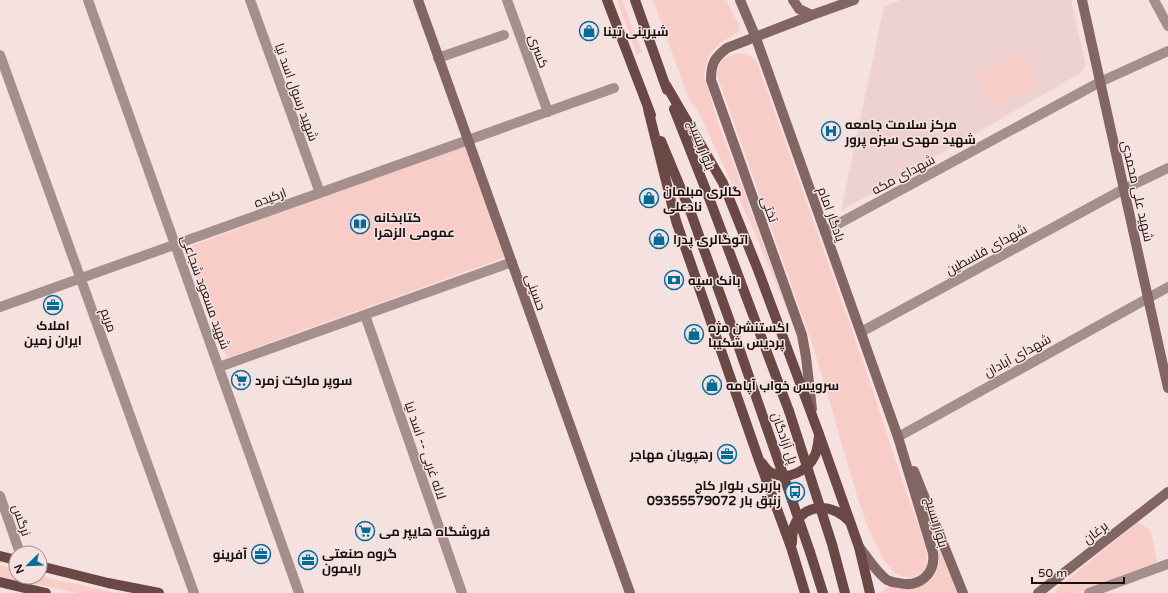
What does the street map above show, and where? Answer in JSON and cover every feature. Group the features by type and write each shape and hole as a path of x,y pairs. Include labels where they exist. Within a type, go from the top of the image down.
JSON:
{"main road":[{"path":"606,0 648,109 676,221 759,460 792,547 805,593"},
{"name":"بلوار بسیج","path":"635,0 671,100 789,411"},
{"path":"666,85 722,183 758,270 820,434 859,547 870,593"},
{"name":"پل آزادگان","path":"648,109 691,213 823,593"},
{"name":"پل آزادگان","path":"789,411 832,544 845,593"},
{"path":"759,460 770,472 780,475 791,475 801,471 810,464 815,455 820,434"},
{"path":"792,547 792,532 796,523 803,515 812,510 822,508 832,509 841,513 849,521 853,530"},
{"path":"48,568 108,583 158,593"},
{"path":"0,582 46,593"}],"street":[{"name":"شهید مسعود شجاعی","path":"88,0 299,593"},
{"name":"شهید رسول اسد نیا","path":"250,0 320,193"},
{"name":"حسینی","path":"418,0 630,593"},
{"name":"کسری","path":"507,0 548,112"},
{"name":"یادگار امام","path":"740,0 756,38 898,437"},
{"path":"793,0 799,9 812,15"},
{"name":"تختی","path":"812,414 806,357 802,335 711,80 711,70 713,61 727,48 756,38 835,4 854,0"},
{"name":"شهید علی محمدی","path":"1082,0 1168,388"},
{"path":"1154,0 1168,26"},
{"path":"438,58 504,35"},
{"name":"شهدای مکه","path":"824,231 1100,82 1168,51"},
{"name":"مریم","path":"0,56 194,593"},
{"name":"ارکیده","path":"0,307 614,88"},
{"name":"شهدای فلسطین","path":"861,332 1124,189 1168,168"},
{"path":"219,367 512,262"},
{"name":"شهدای آبادان","path":"898,437 1168,287"},
{"name":"لاله غربی -- اسد نیا","path":"365,314 462,593"},
{"path":"898,437 919,483 963,593"},
{"name":"بلوار بسیج","path":"859,547 880,574 889,581 907,585 918,583 927,577 932,567 934,560 933,553 898,437"},
{"name":"برغان","path":"1038,593 1168,492"},
{"name":"نرگس","path":"0,496 17,545"},
{"path":"1089,593 1168,564"}],"shaded area":[{"path":"617,0 622,0 642,52 637,55"},
{"path":"653,0 726,0 740,27 737,33 720,43 709,55 704,76 718,122 794,327 755,233 697,109 690,102"},
{"path":"901,0 1071,0 1086,66 1079,74 841,211 884,6"},
{"path":"739,53 755,59 758,65 865,367 925,545 928,566 913,578 904,577 894,573 884,560 869,530 859,502 814,349 717,75 719,66 724,60"},
{"path":"1024,53 1037,86 992,106 975,72"},
{"path":"465,145 506,257 227,358 185,248"},
{"path":"915,482 958,593 881,593 890,585 901,588 916,588 926,584 937,571 939,556 937,546"},
{"path":"1138,522 1151,531 1157,562 1077,593 1057,593 1055,590"},
{"path":"0,565 8,568 8,579 0,577"},
{"path":"48,578 116,593 78,593 39,585 48,585"}],"place":[{"name":"شیرینی تینا","path":"589,31"},
{"name":"مرکز سلامت جامعه شهید مهدی سبزه پرور","path":"831,131"},
{"name":"گالری مبلمان نادعلی","path":"649,198"},
{"name":"کتابخانه عمومی الزهرا","path":"360,224"},
{"name":"اتوگالری پدرا","path":"659,239"},
{"name":"بانک سپه","path":"674,280"},
{"name":"املاک ایران زمین","path":"53,305"},
{"name":"اکستنشن مژه پردیس شکیبا","path":"694,334"},
{"name":"سوپر مارکت زمرد","path":"241,380"},
{"name":"سرویس خواب آپامه","path":"712,385"},
{"name":"رهپویان مهاجر","path":"727,454"},
{"name":"باربری بلوار کاج زنبق بار 09355579072","path":"795,492"},
{"name":"فروشگاه هایپر می","path":"365,531"},
{"name":"آفرینو","path":"261,554"},
{"name":"گروه صنعتی رایمون","path":"308,560"}]}
